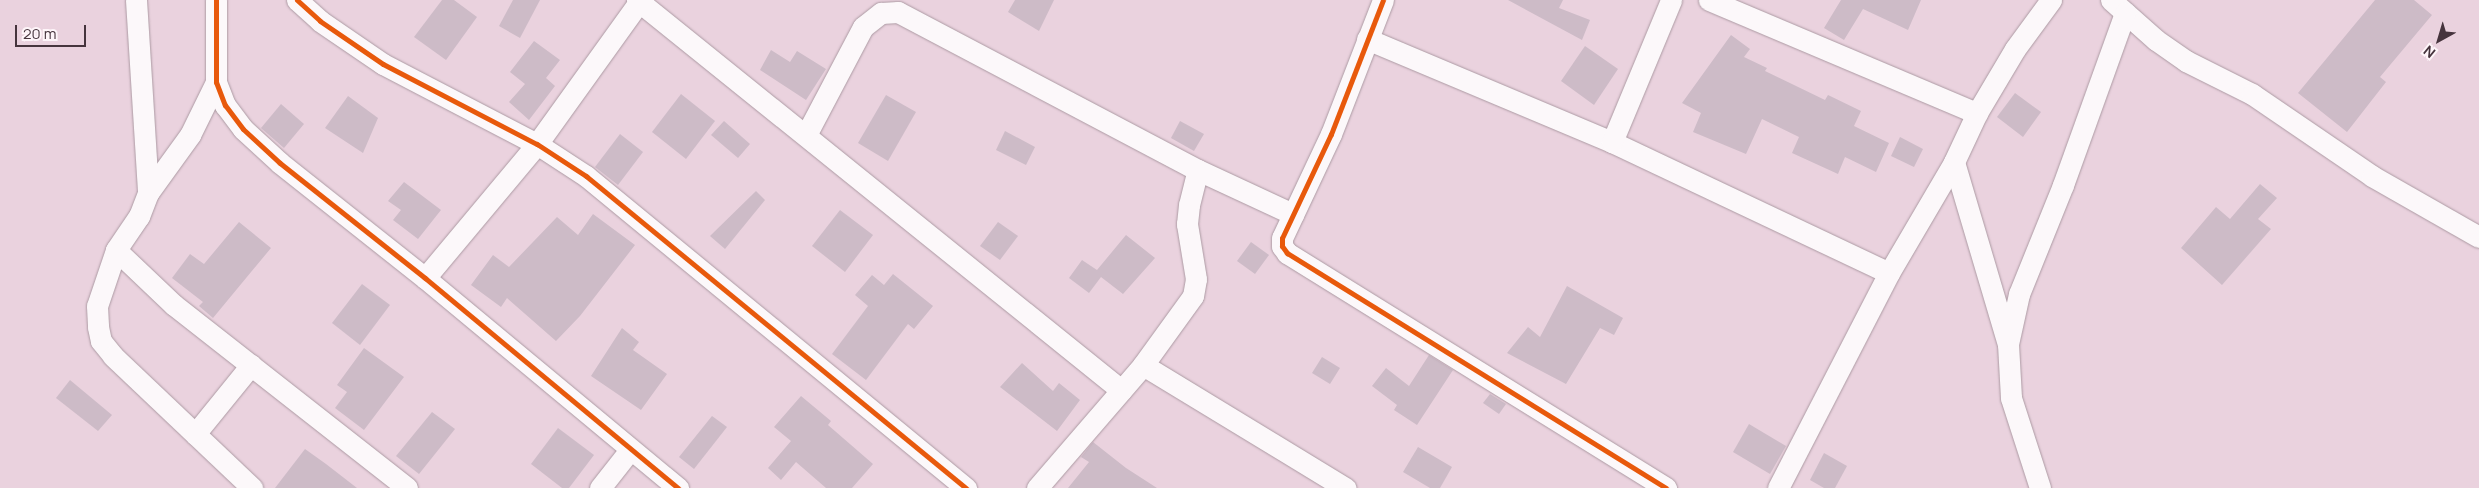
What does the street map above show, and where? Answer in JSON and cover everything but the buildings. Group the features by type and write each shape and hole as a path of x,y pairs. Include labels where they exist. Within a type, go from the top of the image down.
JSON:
{"street":[{"path":"136,0 148,193"},
{"path":"216,0 216,82 225,105 243,129 280,164 425,278 678,488"},
{"path":"297,0 320,21 382,64 537,144 622,203 966,488"},
{"path":"1383,0 1331,134 1282,238 1287,254 1666,488"},
{"path":"1612,142 1671,0"},
{"path":"1709,0 1977,114"},
{"path":"1778,488 1889,273 1954,162 1977,114 2015,49 2051,0"},
{"path":"425,278 537,144 638,1 1121,390"},
{"path":"2008,344 2019,294 2063,185 2118,6 2186,61 2252,94 2372,176 2479,237"},
{"path":"806,135 863,27 881,13 898,12 1198,170 1293,214"},
{"path":"1367,39 1612,142 1889,273"},
{"path":"216,82 190,135 148,193 139,216 116,250 97,306 102,341 113,356 252,488"},
{"path":"1954,162 2008,344 2011,398 2040,488"},
{"path":"1046,485 1143,365 1192,296 1196,279 1188,224 1189,205 1198,170"},
{"path":"116,250 174,305 407,488"},
{"path":"195,434 250,365"},
{"path":"1143,365 1345,488"},
{"path":"600,488 630,450"}],"cycle path":[{"path":"216,0 216,82 225,105 243,129 280,163 425,278 678,488"},
{"path":"297,0 320,21 383,64 537,144 586,176 966,488"},
{"path":"1383,0 1331,134 1282,238 1282,246 1287,253 1666,488"}]}
